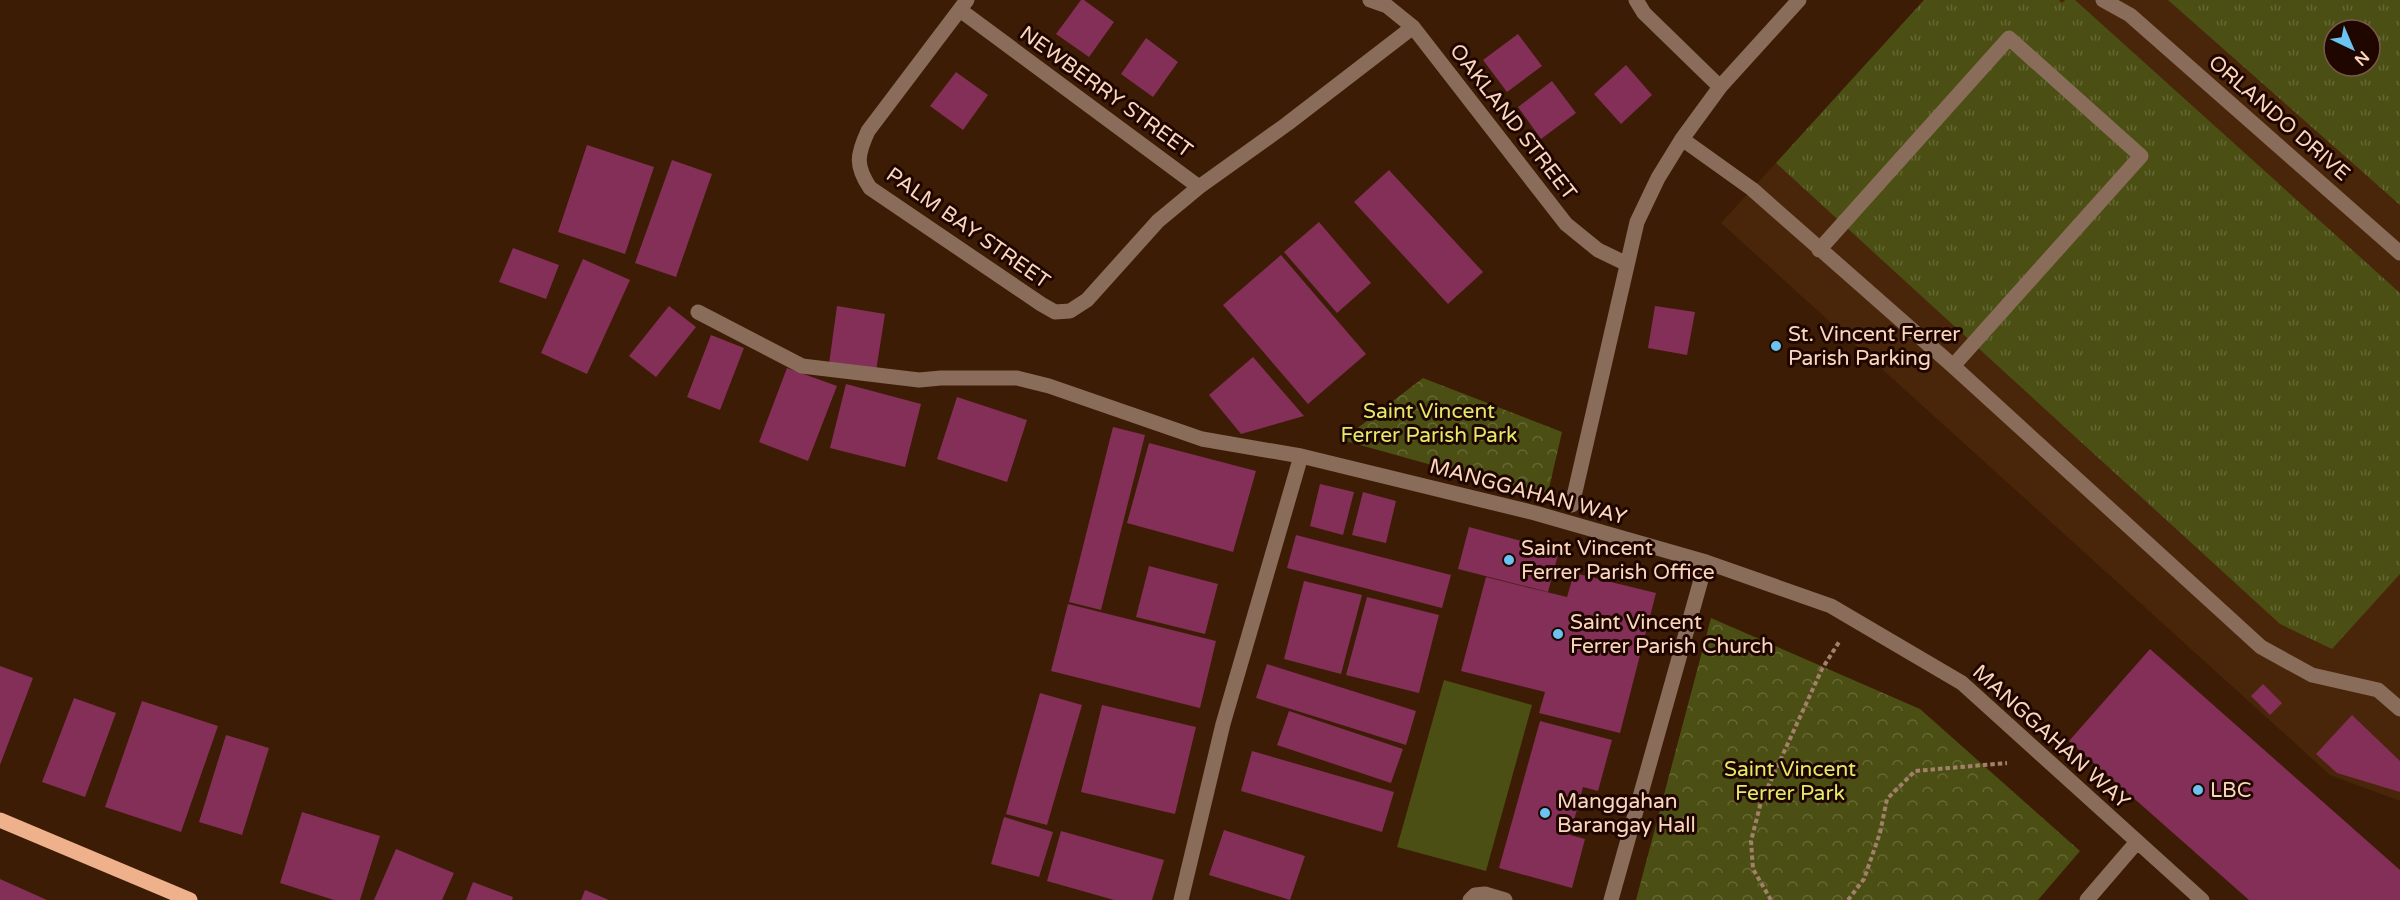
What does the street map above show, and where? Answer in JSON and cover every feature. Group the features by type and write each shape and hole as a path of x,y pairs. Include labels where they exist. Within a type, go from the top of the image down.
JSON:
{"main road":[{"path":"0,820 190,900"}],"street":[{"name":"OAKLAND STREET","path":"1370,0 1387,6 1413,27 1566,224 1598,250 1627,264"},
{"path":"1636,0 1644,14 1720,87"},
{"path":"1572,505 1637,222 1658,178 1682,139 1720,87 1800,0"},
{"name":"ORLANDO DRIVE","path":"2103,0 2130,15 2400,253"},
{"name":"ORLANDO DRIVE","path":"2122,0 2130,15"},
{"name":"PALM BAY STREET","path":"963,5 868,131 859,150 860,172 870,188 1055,312 1070,311 1087,300 1158,221 1199,187 1287,124 1413,27"},
{"name":"NEWBERRY STREET","path":"963,5 1199,187"},
{"path":"1819,250 2009,38 2141,156 1953,366"},
{"path":"1682,139 1752,189 1953,366 2261,647 2312,675 2378,690 2400,709"},
{"name":"MANGGAHAN WAY","path":"698,312 802,366 919,380 1017,378 1049,386 1202,439 1300,456 1535,513 1706,562 1831,606 1962,682 2136,843 2202,900"},
{"path":"1181,900 1223,724 1300,456"},
{"path":"1611,900 1706,562"},
{"path":"2087,900 2136,843"},
{"path":"1470,900 1475,895 1485,894 1505,900"}],"path":[{"path":"1771,900 1753,869 1751,841 1761,802 1822,669 1853,619"},
{"path":"1848,900 1864,879 1880,833 1887,799 1915,771 2046,760"}],"shaded area":[{"path":"1924,0 2400,0 2400,801 2330,775 1721,223"}],"green space":[{"path":"1924,0 2059,0 2062,3 2065,0 2075,0 2400,293 2400,574 2332,649 2280,624 1776,163"},
{"path":"2168,0 2400,0 2400,205"},
{"name":"Saint Vincent Ferrer Parish Park","path":"1423,378 1562,432 1547,497 1342,440"},
{"name":"Saint Vincent Ferrer Park","path":"1711,618 1920,709 2080,851 2038,900 1636,900"},
{"path":"1444,680 1532,705 1486,871 1397,847"}],"building":[{"path":"1081,0 1114,22 1089,57 1056,34"},
{"path":"1518,34 1542,66 1507,92 1483,60"},
{"path":"1146,38 1178,62 1153,97 1121,74"},
{"path":"1626,65 1652,95 1621,124 1594,94"},
{"path":"956,72 988,95 963,130 930,106"},
{"path":"1552,81 1576,113 1541,139 1518,107"},
{"path":"587,145 654,167 625,254 558,232"},
{"path":"672,160 712,174 676,277 635,263"},
{"path":"1389,170 1483,272 1448,304 1354,202"},
{"path":"1319,222 1371,283 1337,313 1284,252"},
{"path":"513,248 559,265 546,299 499,282"},
{"path":"1281,255 1366,354 1308,404 1223,305"},
{"path":"583,259 630,280 587,374 541,353"},
{"path":"669,306 696,327 656,377 629,356"},
{"path":"837,306 885,314 876,371 829,364"},
{"path":"1655,306 1695,312 1687,355 1648,348"},
{"path":"711,335 744,348 720,410 687,397"},
{"path":"1253,357 1304,416 1241,434 1209,395"},
{"path":"787,368 837,386 808,461 759,442"},
{"path":"846,384 921,404 905,467 830,448"},
{"path":"957,397 1027,420 1007,482 937,459"},
{"path":"1113,427 1145,435 1101,610 1069,602"},
{"path":"1149,443 1256,471 1233,552 1127,523"},
{"path":"1320,484 1354,492 1343,535 1310,526"},
{"path":"1363,492 1396,501 1386,543 1352,535"},
{"name":"Saint Vincent Ferrer Parish Office","path":"1469,527 1559,551 1548,592 1458,569"},
{"path":"1296,535 1451,575 1442,608 1287,568"},
{"path":"1149,566 1218,584 1205,634 1136,617"},
{"name":"Saint Vincent Ferrer Parish Church","path":"1574,573 1656,593 1620,733 1539,713 1545,692 1461,671 1486,577 1567,597"},
{"path":"1304,581 1362,595 1341,674 1284,659"},
{"path":"1367,597 1439,615 1419,693 1346,675"},
{"path":"1068,604 1216,641 1200,708 1051,671"},
{"path":"2150,649 2400,870 2400,900 2249,900 2069,741"},
{"path":"1267,664 1416,711 1406,745 1256,698"},
{"path":"0,666 33,678 0,765"},
{"path":"2263,684 2282,703 2270,715 2251,696"},
{"path":"1040,693 1082,705 1047,825 1006,814"},
{"path":"74,698 116,713 85,797 42,782"},
{"path":"142,701 218,726 181,832 105,807"},
{"path":"1102,705 1196,727 1175,814 1081,792"},
{"path":"1289,711 1403,749 1391,783 1277,745"},
{"path":"2352,715 2400,761 2400,792 2337,773 2316,754"},
{"name":"Manggahan Barangay Hall","path":"1540,721 1612,740 1598,791 1583,787 1570,835 1585,839 1572,888 1499,868"},
{"path":"226,735 269,748 242,835 199,822"},
{"path":"1252,751 1394,792 1382,832 1241,791"},
{"path":"302,812 380,836 360,900 334,900 280,883"},
{"path":"1004,817 1053,832 1039,877 991,864"},
{"path":"1224,830 1305,856 1290,900 1209,875"},
{"path":"1061,831 1164,860 1152,900 1114,900 1047,881"},
{"path":"396,849 454,873 442,900 374,900"},
{"path":"0,879 47,900 0,900"},
{"path":"473,882 513,897 512,900 466,900"},
{"path":"585,890 609,900 581,900"}],"place":[{"name":"St. Vincent Ferrer Parish Parking","path":"1776,346"},
{"name":"Saint Vincent Ferrer Parish Office","path":"1509,560"},
{"name":"Saint Vincent Ferrer Parish Church","path":"1558,634"},
{"name":"LBC","path":"2198,790"},
{"name":"Manggahan Barangay Hall","path":"1545,813"}]}
